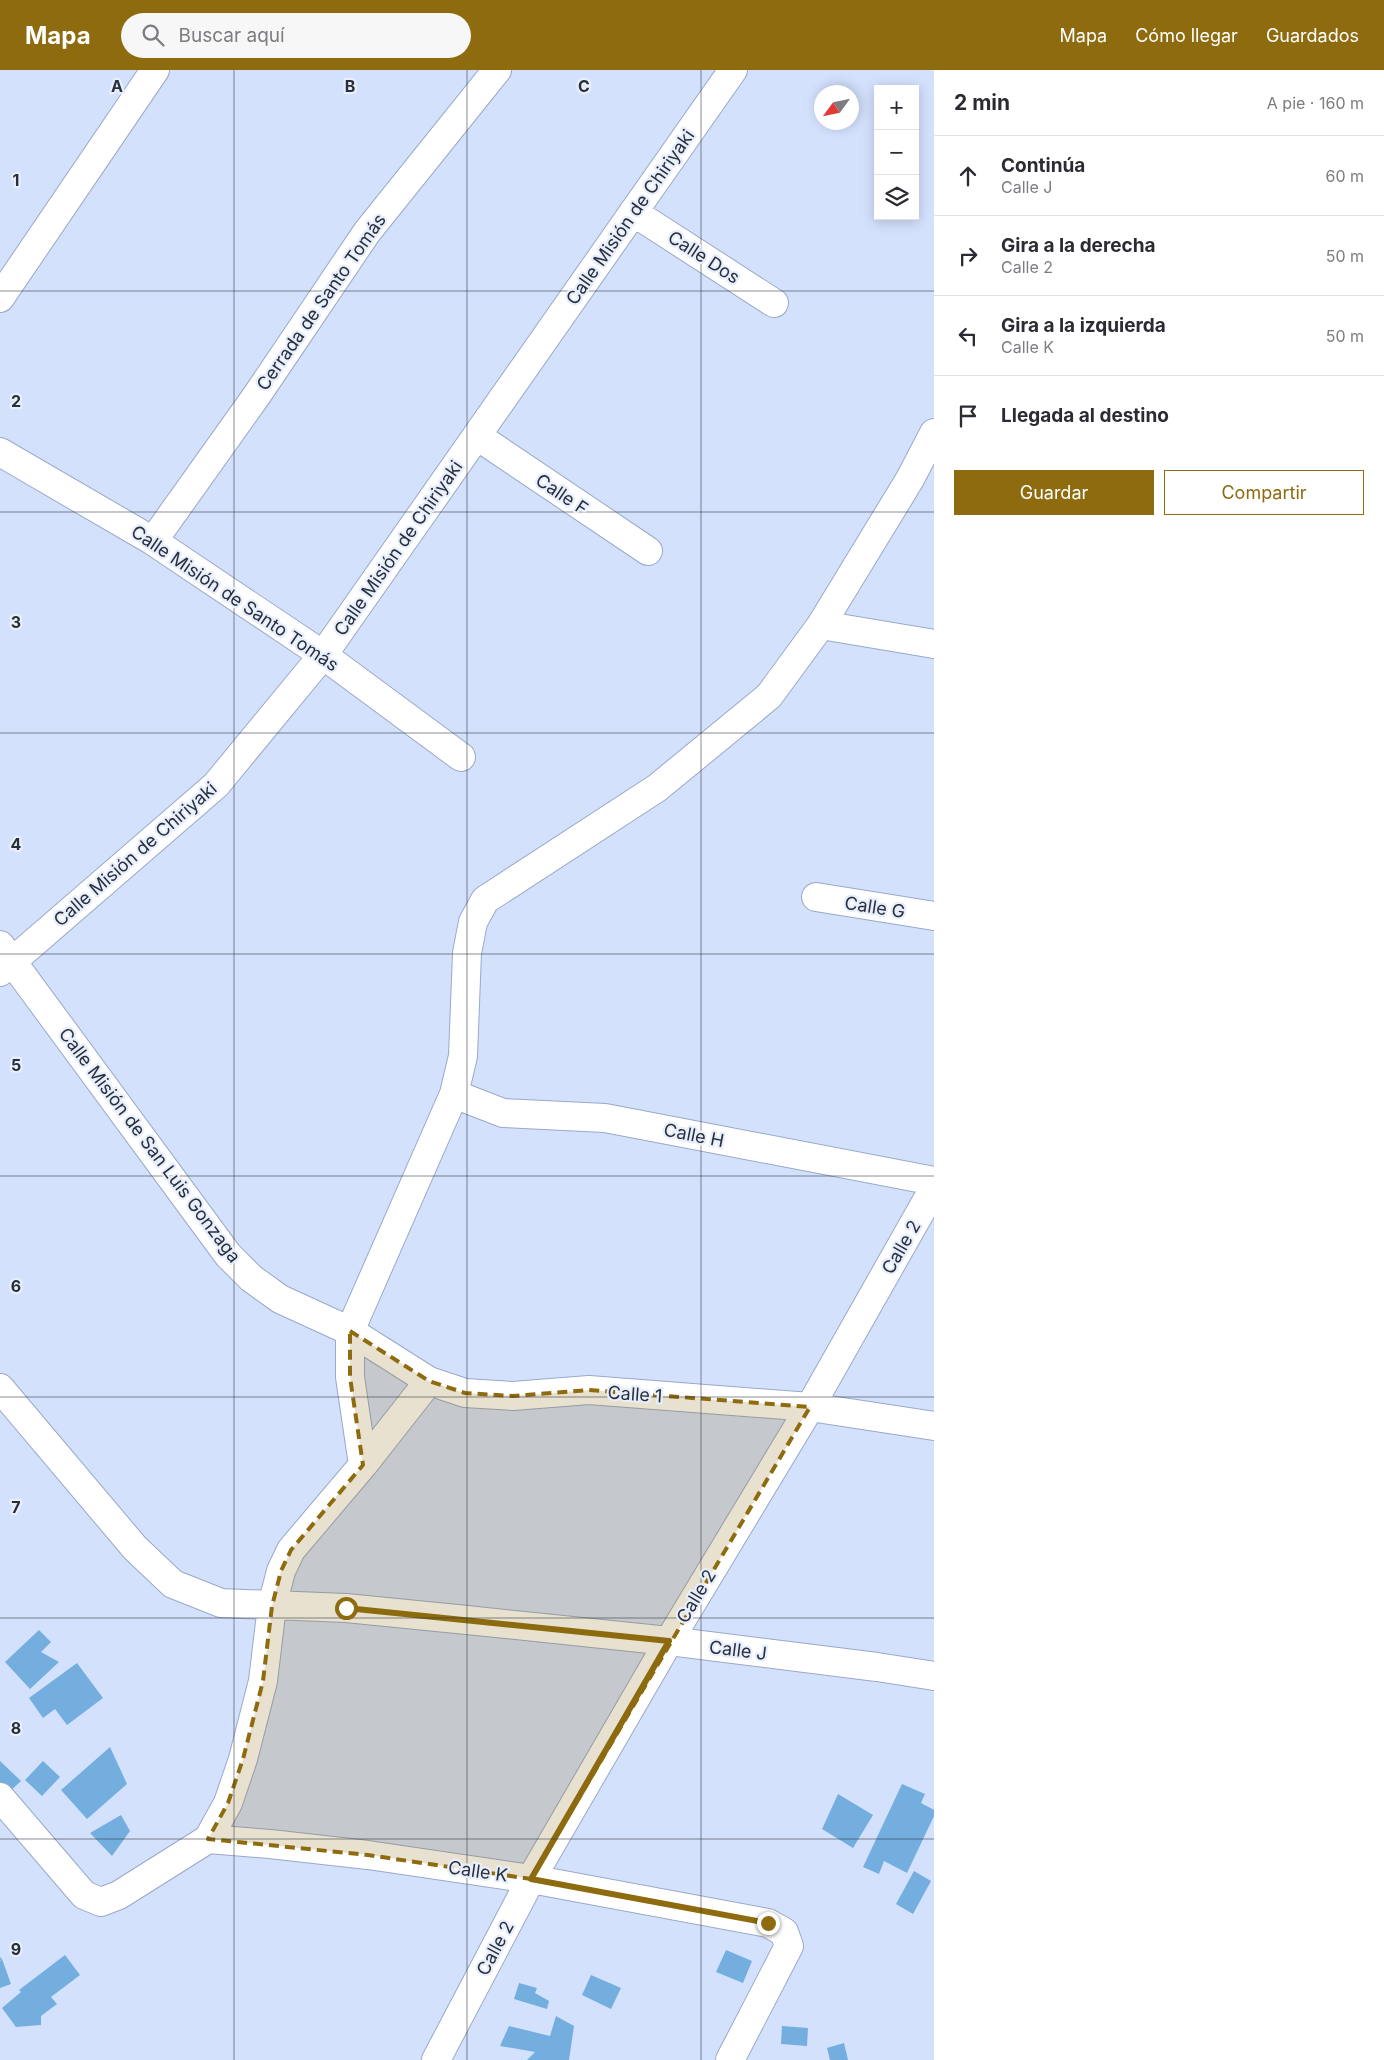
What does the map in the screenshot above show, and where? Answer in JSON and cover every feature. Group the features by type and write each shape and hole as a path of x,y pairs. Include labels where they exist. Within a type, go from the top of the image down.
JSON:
{"street":[{"path":"0,298 155,70"},
{"name":"Cerrada de Santo Tomás","path":"153,541 257,395 367,232 497,70"},
{"name":"Calle Misión de Chiriyaki","path":"4,959 216,784 323,655 732,70"},
{"name":"Calle Dos","path":"633,212 774,303"},
{"path":"363,1464 350,1377 350,1331 454,1094 463,1056 467,953 474,922 486,900 658,788 769,696 820,625 910,479 934,433"},
{"name":"Calle F","path":"476,436 648,551"},
{"name":"Calle Misión de Santo Tomás","path":"0,452 153,541 323,655 461,757"},
{"path":"820,625 934,644"},
{"name":"Calle G","path":"816,897 934,916"},
{"name":"Calle Misión de San Luis Gonzaga","path":"4,959 228,1255 251,1278 280,1299 350,1331"},
{"name":"Calle H","path":"454,1094 503,1114 604,1118 934,1180"},
{"name":"Calle 2","path":"436,2060 531,1879 669,1641 810,1407 934,1188"},
{"name":"Calle 1","path":"350,1331 429,1381 465,1393 513,1396 589,1390 810,1407 934,1426"},
{"path":"0,1797 84,1895 101,1902 119,1895 208,1839 228,1803 243,1759 263,1681 272,1606 281,1571 291,1550 429,1381"},
{"name":"Calle J","path":"0,1388 135,1548 173,1584 221,1603 346,1608 669,1641 934,1676"},
{"name":"Calle K","path":"208,1839 368,1855 531,1879 768,1923 784,1932 790,1946 730,2060"}],"highlighted area":[{"path":"350,1331 429,1381 465,1393 513,1396 589,1390 810,1407 531,1879 368,1855 208,1839 228,1803 243,1759 263,1681 272,1606 281,1571 291,1550 363,1465 350,1377"}],"building":[{"path":"39,1630 51,1642 41,1652 59,1662 30,1689 5,1662"},
{"path":"77,1663 103,1698 67,1725 55,1709 43,1718 29,1698"},
{"path":"110,1747 127,1784 87,1819 61,1790"},
{"path":"0,1761 21,1781 8,1793 0,1785"},
{"path":"43,1761 60,1777 42,1796 25,1780"},
{"path":"902,1784 925,1794 921,1803 934,1810 934,1816 907,1873 884,1861 879,1874 863,1867"},
{"path":"838,1794 873,1815 853,1848 822,1829"},
{"path":"121,1815 130,1831 112,1856 90,1833"},
{"path":"914,1871 931,1881 913,1914 896,1904"},
{"path":"726,1950 752,1961 743,1983 716,1972"},
{"path":"65,1955 80,1975 51,1997 57,2004 41,2016 41,2025 16,2027 2,2008 21,1992 19,1990"},
{"path":"2,1959 11,1984 0,1988 0,1961"},
{"path":"591,1975 621,1988 611,2009 582,1995"},
{"path":"519,1983 537,1988 535,1993 549,2001 547,2009 514,1999"},
{"path":"556,2016 574,2026 569,2060 527,2060 535,2052 500,2046 509,2026 550,2036"},
{"path":"782,2026 808,2028 807,2046 781,2044"},
{"path":"844,2043 848,2060 830,2060 827,2048"}],"route":[{"path":"346,1608 669,1641 531,1879 768,1923"}]}
